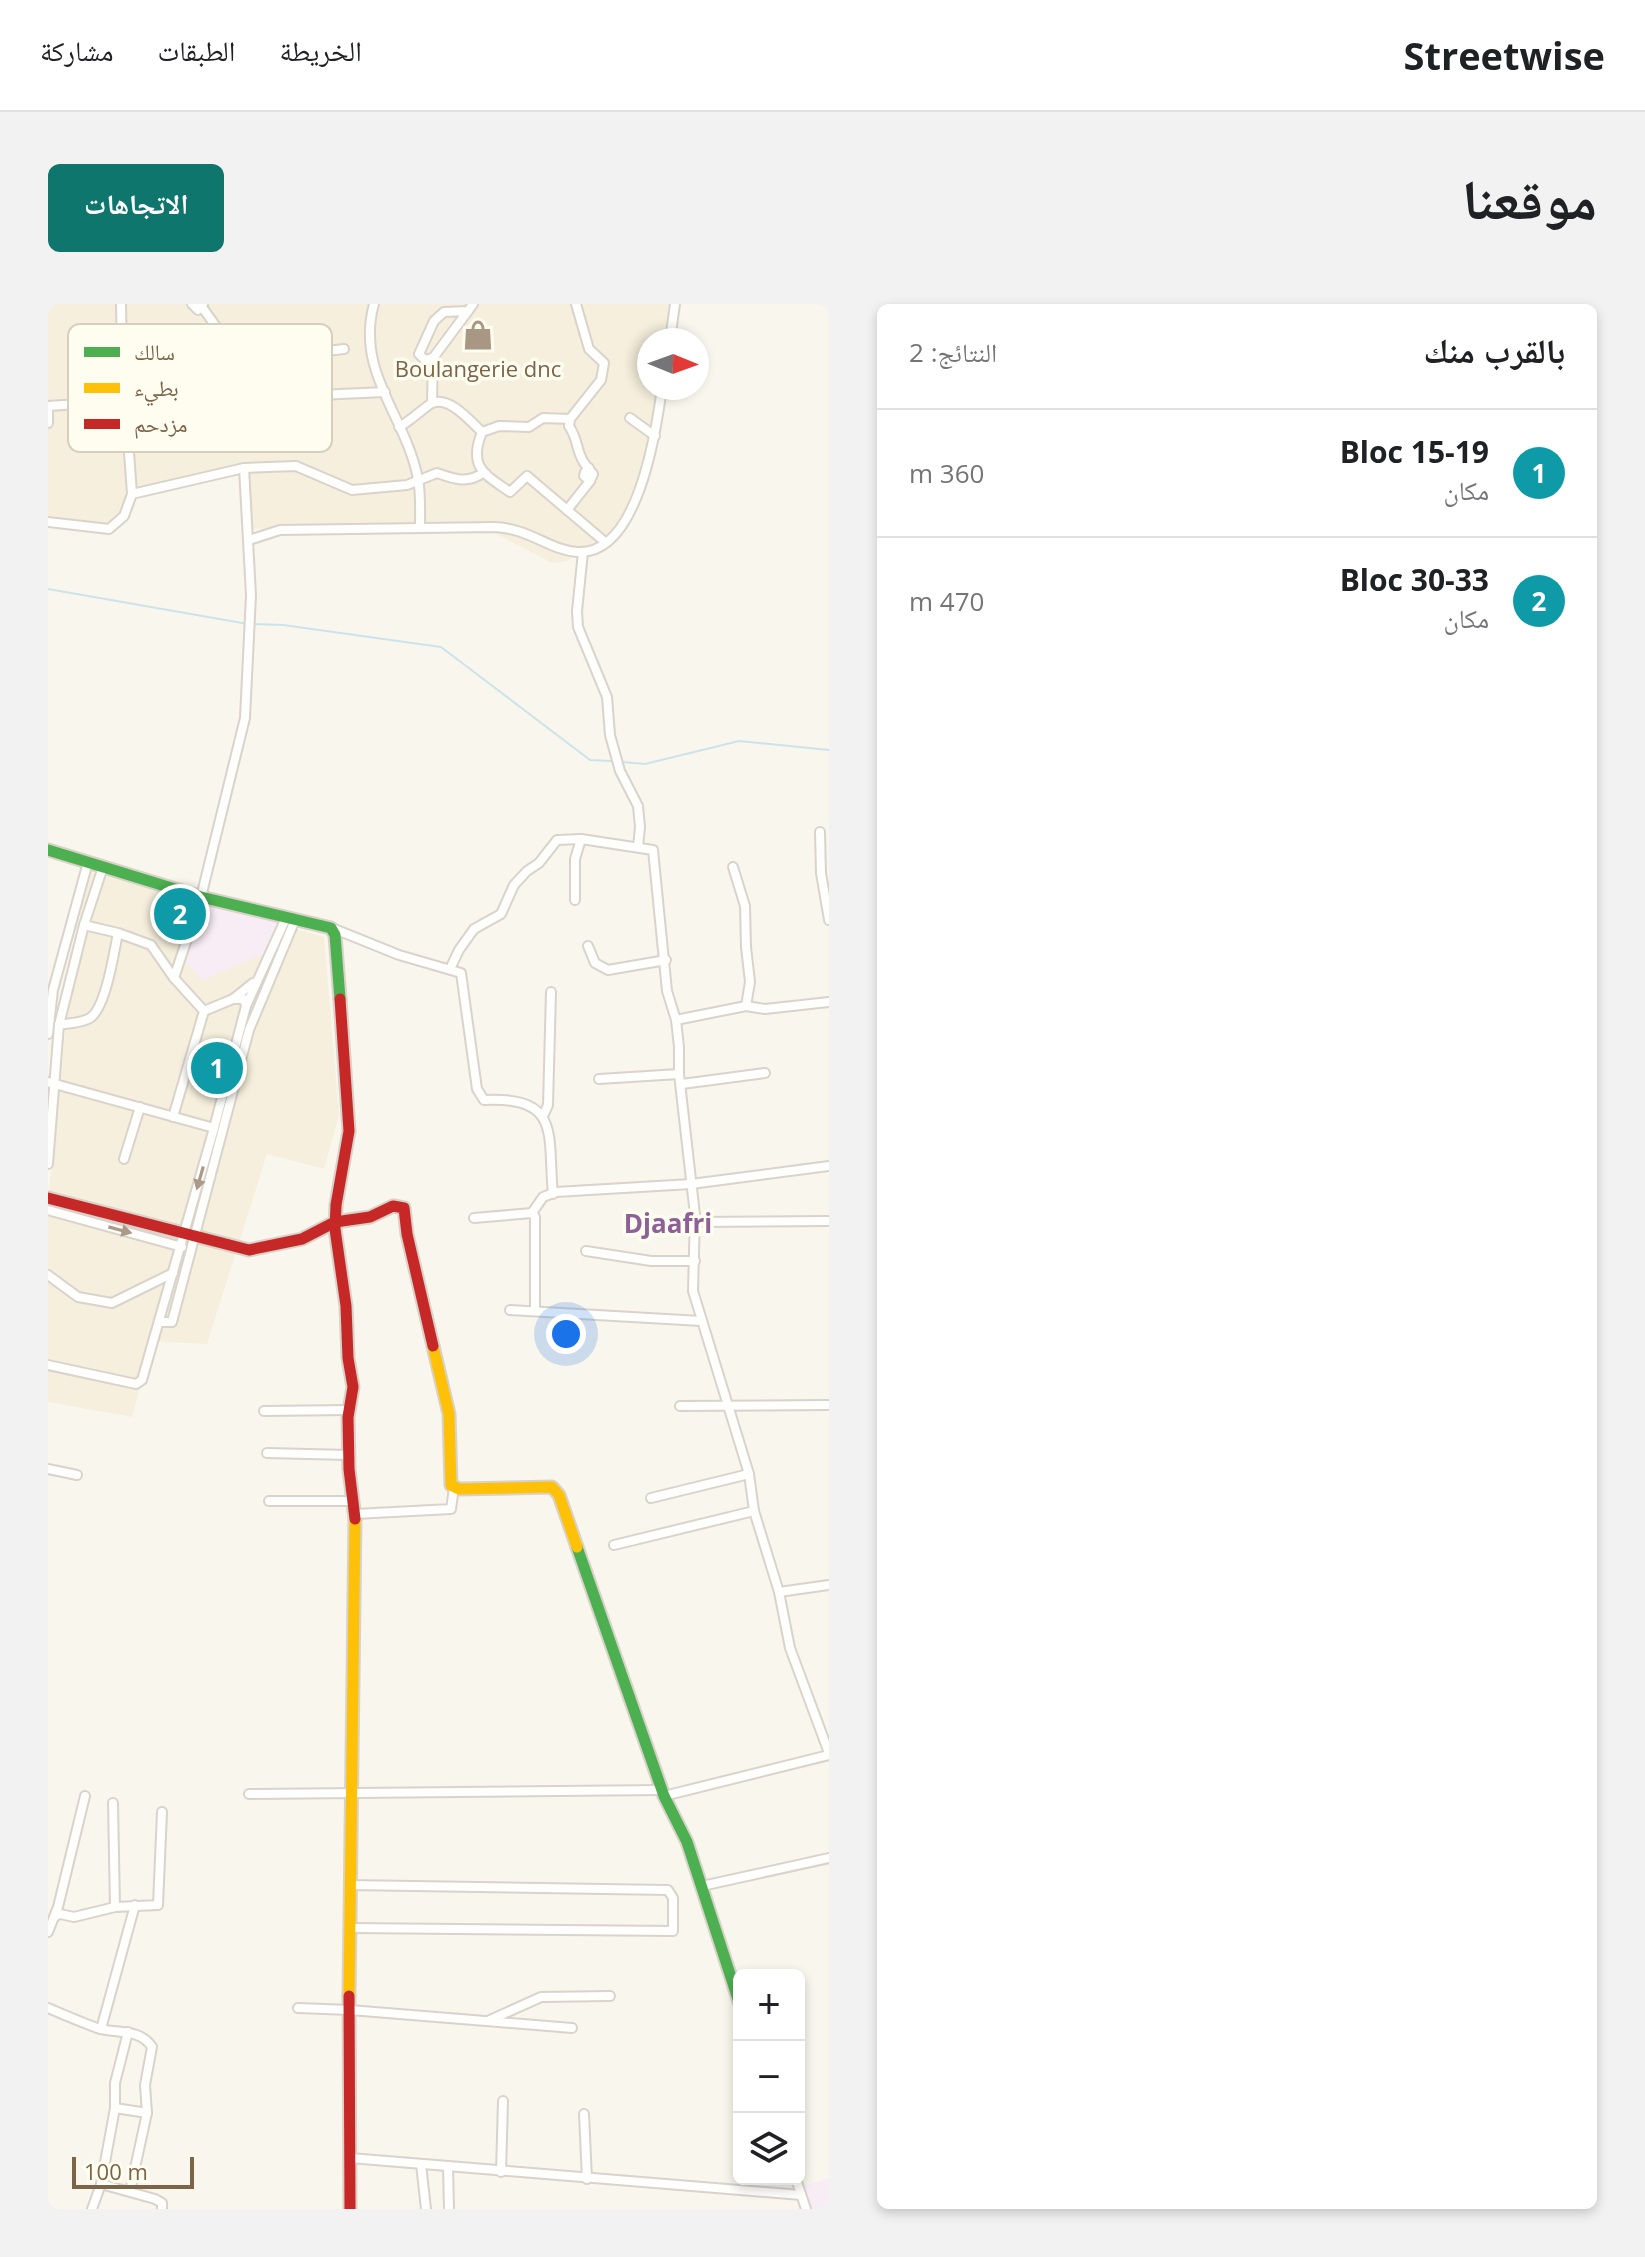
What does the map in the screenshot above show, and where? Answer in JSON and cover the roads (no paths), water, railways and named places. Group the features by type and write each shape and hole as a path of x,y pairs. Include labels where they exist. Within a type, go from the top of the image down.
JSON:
{"street":[{"path":"121,304 122,324"},
{"path":"192,304 195,309 203,306 215,324"},
{"path":"374,304 368,335 375,373 418,479 420,528"},
{"path":"567,510 593,474 580,456 579,446 569,426 570,419 604,372 604,363 589,349 576,304"},
{"path":"672,328 675,304"},
{"path":"432,403 433,358 471,307"},
{"path":"433,358 425,360 419,354 434,321 444,312 471,307"},
{"path":"332,350 344,349"},
{"path":"332,394 385,392"},
{"path":"249,540 280,530 511,529 563,549 583,552 597,549 618,532 629,516 655,436 660,400"},
{"path":"399,427 432,403 452,406 482,432"},
{"path":"48,423 48,406 68,405"},
{"path":"482,432 499,426 529,427 543,418 570,419"},
{"path":"630,418 655,436"},
{"path":"482,432 476,457 483,473 510,492 527,476 605,542"},
{"path":"48,522 109,529 124,516 132,494 129,452"},
{"path":"132,494 244,468 296,466 352,490 407,485 437,473 455,480 473,479 483,473"},
{"path":"174,978 201,897 243,731 251,595 244,468"},
{"path":"583,552 578,627 607,697 610,735 620,771 638,806 638,847"},
{"path":"820,832 821,873 829,920"},
{"path":"575,900 575,859 581,839"},
{"path":"249,1794 663,1793 829,1754 790,1648 779,1592 754,1511 749,1474 693,1291 695,1222 676,1020 667,991 653,850 581,839 557,840 539,863 514,885 501,914 474,929 450,969"},
{"path":"48,850 201,897 331,928 463,976 472,1065 480,1095 484,1100 509,1099 537,1110 543,1116 552,1142 553,1194"},
{"path":"48,1034 50,991 88,862"},
{"path":"48,1164 52,1083 59,1025 84,925 103,867"},
{"path":"733,867 745,906 750,982 746,1006"},
{"path":"204,1011 233,999 249,988 291,919"},
{"path":"48,1365 136,1384 142,1380 180,1246 190,1235 249,1030 291,919"},
{"path":"84,925 151,945 174,978 204,1011"},
{"path":"331,928 335,935 349,1131 335,1222 353,1387 348,1410 354,1508 349,1885 350,2209"},
{"path":"59,1025 93,1016 102,1001 118,933"},
{"path":"588,946 595,963 608,970 666,960"},
{"path":"160,1322 172,1322 192,1250 190,1235 214,1128 246,1006 264,965"},
{"path":"543,1116 548,1105 551,992"},
{"path":"233,999 244,999 246,1006"},
{"path":"676,1020 746,1006 765,1009 829,1002"},
{"path":"173,1117 204,1011"},
{"path":"682,1084 765,1073"},
{"path":"599,1079 679,1074"},
{"path":"52,1083 214,1128"},
{"path":"124,1159 140,1107"},
{"path":"532,1213 543,1197 556,1192 691,1184 829,1166"},
{"path":"48,1198 249,1250 302,1239 335,1222 370,1217 393,1206 404,1208 407,1234 449,1414 451,1485 454,1488 451,1509 354,1508 269,1501"},
{"path":"48,1210 192,1250"},
{"path":"474,1218 532,1213"},
{"path":"532,1213 535,1217 535,1311"},
{"path":"695,1222 829,1221"},
{"path":"586,1251 651,1261 695,1261"},
{"path":"48,1275 78,1297 112,1303 173,1273"},
{"path":"510,1310 701,1321"},
{"path":"680,1406 829,1405"},
{"path":"264,1411 348,1410"},
{"path":"267,1453 349,1455"},
{"path":"48,1469 77,1475"},
{"path":"651,1498 749,1474"},
{"path":"454,1488 556,1488 663,1793 687,1842 733,1983"},
{"path":"614,1545 754,1511"},
{"path":"779,1592 829,1585"},
{"path":"50,1924 85,1796"},
{"path":"113,1803 115,1907"},
{"path":"50,1924 60,1914 74,1917 115,1907 158,1905 162,1812"},
{"path":"702,1886 829,1858"},
{"path":"349,1885 668,1890 673,1898 673,1931 350,1928"},
{"path":"101,2029 135,1905"},
{"path":"490,2021 536,1998 610,1996"},
{"path":"48,2008 101,2029 128,2032 147,2039 152,2047 145,2085 147,2113 130,2191"},
{"path":"298,2008 572,2028"},
{"path":"92,2209 101,2184 115,2108 115,2083 128,2032"},
{"path":"501,2172 503,2101"},
{"path":"115,2108 147,2113"},
{"path":"584,2114 587,2179"},
{"path":"350,2158 801,2195"},
{"path":"421,2164 426,2209"},
{"path":"448,2167 449,2209"},
{"path":"101,2184 155,2199 162,2203 162,2209"},
{"path":"798,2185 806,2209"}],"waterway":[{"path":"48,589 248,624"},
{"path":"254,624 283,625 441,647 590,760 612,761"},
{"path":"622,762 645,764 739,741 829,750"}],"place":[{"name":"Boulangerie dnc","path":"478,335"},
{"name":"Bloc 30-33","path":"180,914"},
{"name":"Bloc 15-19","path":"217,1068"}],"district":[{"name":"Djaafri","path":"668,1224"}]}
